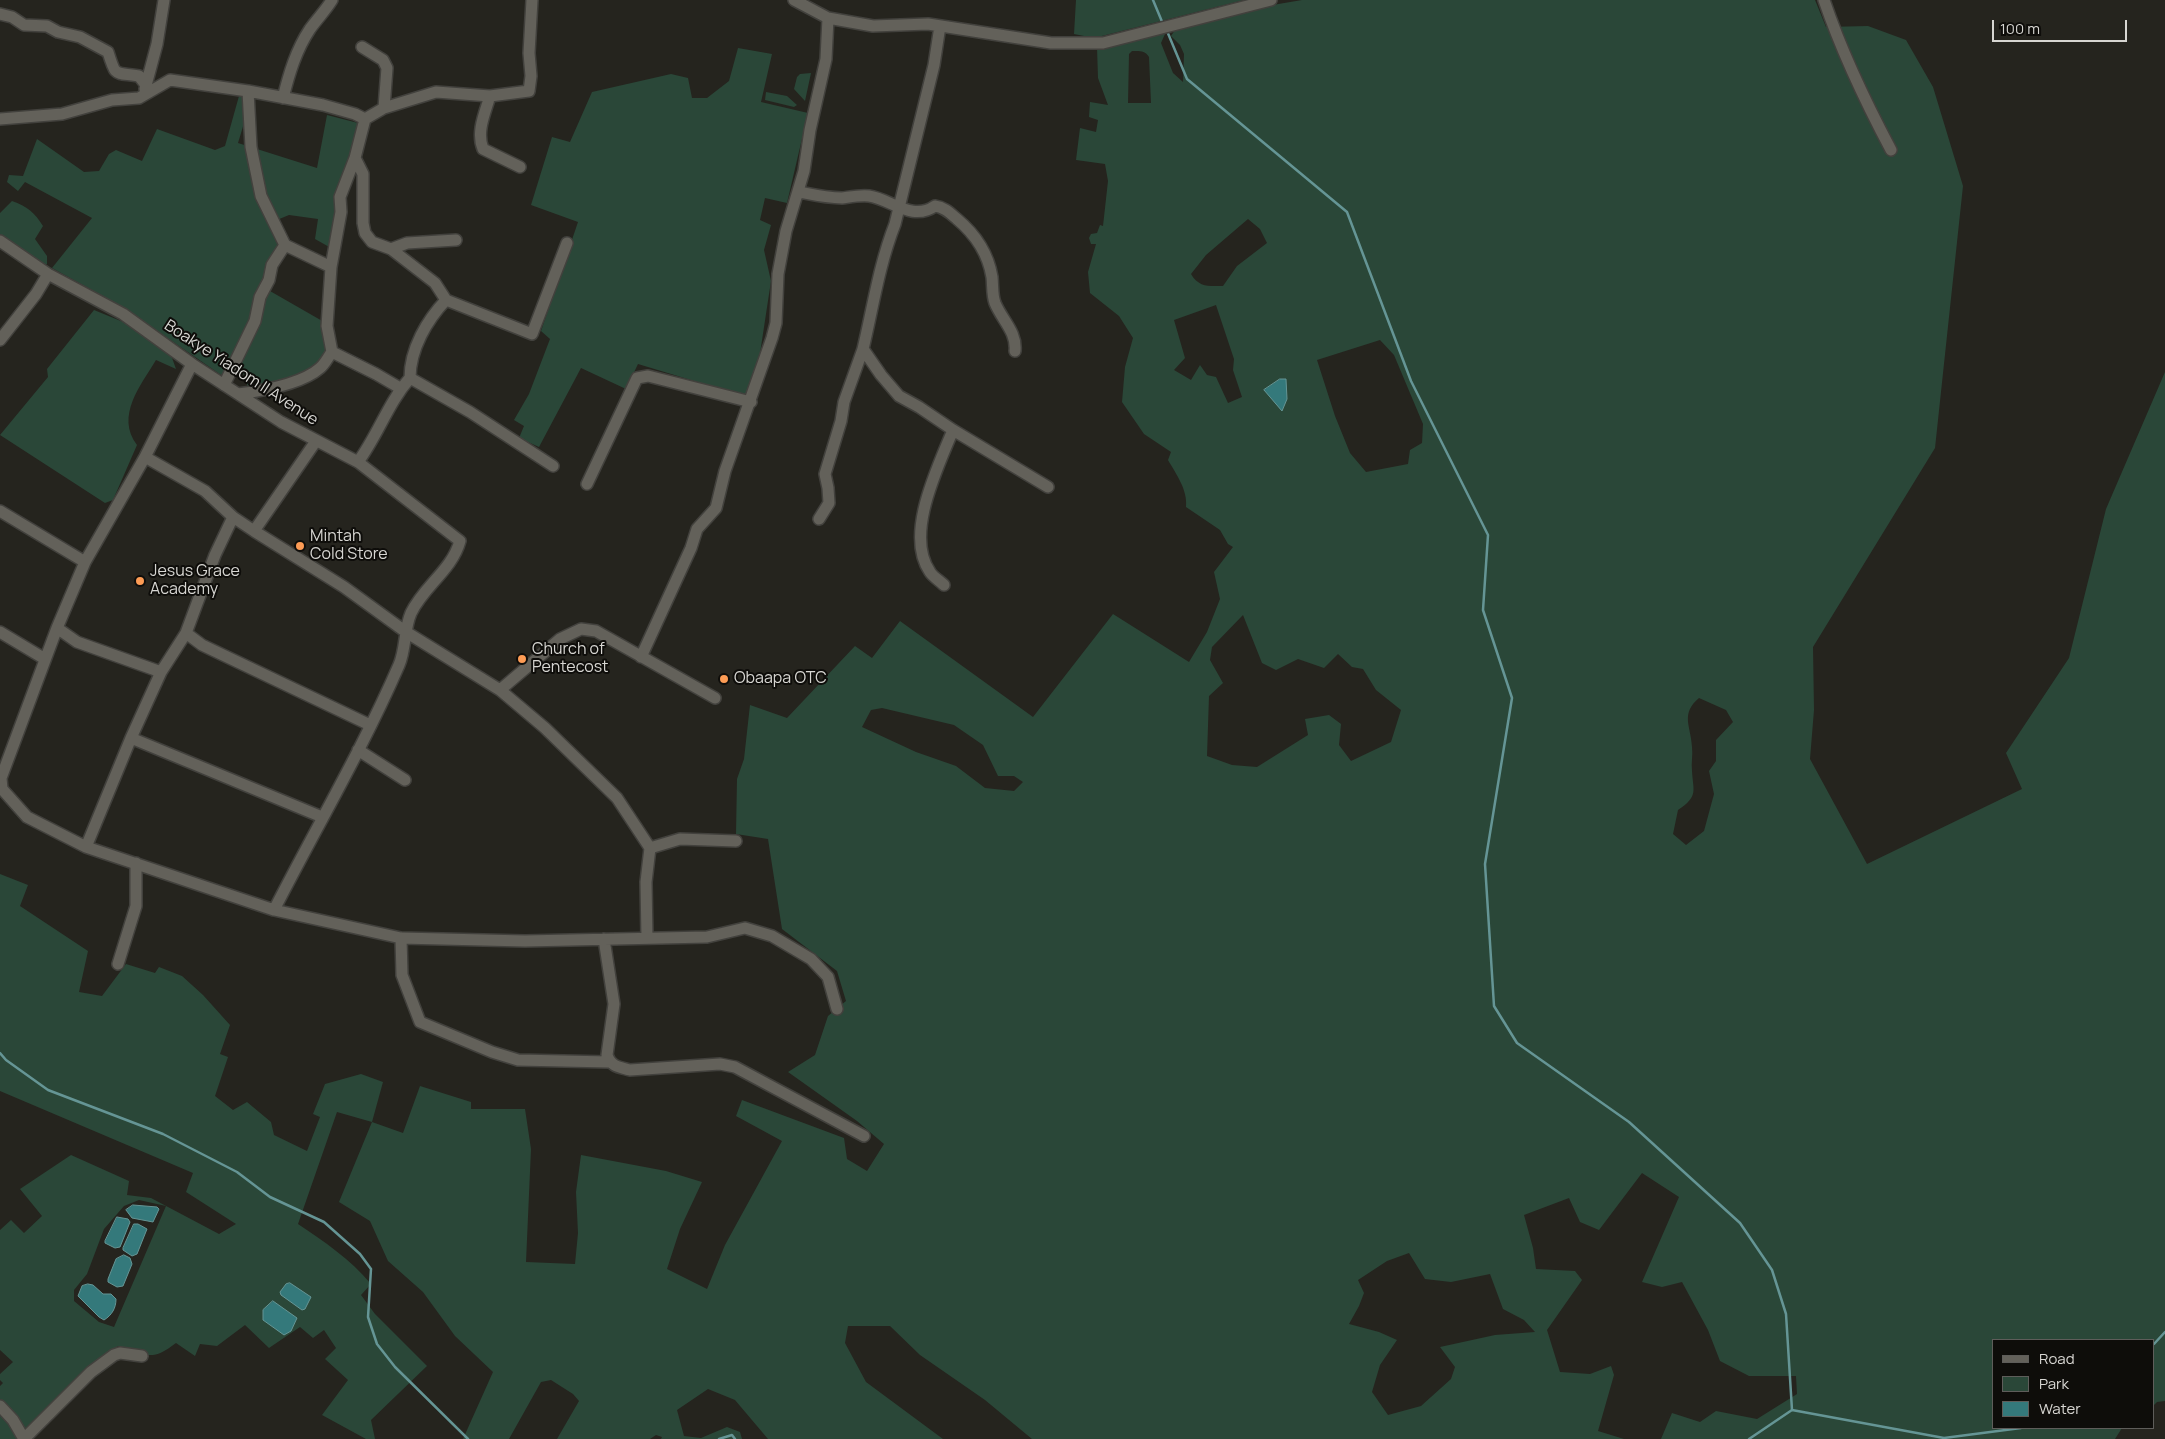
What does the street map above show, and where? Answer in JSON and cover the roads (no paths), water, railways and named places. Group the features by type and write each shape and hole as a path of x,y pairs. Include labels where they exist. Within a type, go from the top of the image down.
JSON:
{"street":[{"path":"144,90 157,44 164,0"},
{"path":"283,98 290,69 300,46 332,0"},
{"path":"238,394 258,392 300,379 320,368 332,352 327,326 332,267 341,212 340,197 355,158 365,120 384,108 436,92 490,96 529,91 531,76 529,53 532,0"},
{"path":"794,0 828,18 873,26 928,24 1051,43 1103,43 1162,26 1271,0"},
{"path":"1824,0 1863,99 1891,150"},
{"path":"0,14 12,17 24,25 47,26 58,32 89,41 108,52 113,70 119,74 139,76 144,90"},
{"path":"641,657 691,548 696,530 716,508 725,471 751,402 774,330 778,274 786,231 799,192 826,59 828,18"},
{"path":"819,519 829,503 825,474 841,421 844,402 863,349 877,283 899,208 934,66 940,26"},
{"path":"362,46 383,60 387,68 384,108"},
{"path":"0,120 62,114 106,102 170,80 248,91 331,107 355,114 365,120"},
{"path":"248,91 251,146 261,196 284,245 332,267"},
{"path":"490,96 479,141 483,150 520,167"},
{"path":"355,158 363,174 363,224 365,233 372,242 391,249 435,283 446,300 532,334 567,243"},
{"path":"799,192 822,197 868,196 914,212 940,206 975,235 983,248 992,276 994,301 1014,335 1016,343 1015,352"},
{"path":"391,249 407,243 456,240"},
{"name":"Boakye Yiadom II Avenue","path":"0,241 48,274 123,314 192,364 281,422 358,462 460,541 448,567 418,600 410,615 406,632"},
{"path":"224,385 255,321 260,297 269,280 272,265 284,245"},
{"path":"0,340 36,294 48,274"},
{"path":"358,462 370,446 400,388 410,378 410,362 417,345 434,313 446,300"},
{"path":"863,349 880,375 899,396 1048,486"},
{"path":"332,352 400,388"},
{"path":"192,364 145,457 85,562 57,628 1,778 2,789 27,817 86,848 274,910 401,938 525,941 707,937 745,928 772,936 811,958 828,977 837,1010"},
{"path":"586,484 637,378 648,376 751,402"},
{"path":"410,378 470,412 553,466"},
{"path":"944,585 930,572 922,553 921,526 929,492 953,430"},
{"path":"254,531 316,441"},
{"path":"145,457 205,492 233,517 344,587 406,632 500,690 545,728 617,798 650,848 646,882 647,938"},
{"path":"0,511 85,562"},
{"path":"86,848 131,738 161,672 186,633 215,555 233,517"},
{"path":"57,628 77,642 161,672"},
{"path":"500,690 560,639 581,629 596,632 715,698"},
{"path":"0,632 45,659"},
{"path":"274,910 358,750 400,662 406,632"},
{"path":"186,633 202,646 370,725"},
{"path":"131,738 322,817"},
{"path":"358,750 405,780"},
{"path":"650,848 680,839 736,841"},
{"path":"118,964 136,906 136,863"},
{"path":"401,938 402,975 420,1022 492,1052 518,1060 609,1062 630,1070 720,1064 735,1067 864,1136"},
{"path":"604,939 614,1004 607,1055 609,1062"},
{"path":"0,1406 13,1420 24,1439 91,1372 114,1355 120,1353 142,1356"}],"water":[{"path":"1280,379 1286,379 1287,399 1282,411 1264,390"},
{"path":"133,1205 157,1207 159,1209 153,1222 132,1218 126,1210"},
{"path":"117,1217 128,1219 130,1222 120,1247 115,1248 105,1243 105,1241"},
{"path":"134,1224 147,1229 137,1254 132,1256 123,1248"},
{"path":"124,1255 130,1258 132,1264 123,1286 117,1287 108,1282 108,1279 116,1259"},
{"path":"290,1283 311,1297 305,1309 302,1310 281,1295 280,1292 286,1284"},
{"path":"93,1285 103,1294 111,1294 116,1299 113,1311 104,1320 78,1296 82,1286"},
{"path":"273,1301 297,1318 291,1331 284,1335 263,1320 263,1310"}],"waterway":[{"path":"1153,0 1163,24"},
{"path":"1167,31 1187,79 1347,212 1411,381 1488,535 1483,610 1512,698 1485,864 1494,1006 1517,1043 1629,1122 1740,1223 1772,1270 1786,1314 1792,1410"},
{"path":"0,1053 6,1060 48,1090 163,1134 237,1172 270,1197 324,1222 360,1254 371,1269 368,1317 377,1344 395,1367 468,1439"},
{"path":"2155,1343 2165,1332"},
{"path":"1749,1439 1792,1410 1944,1438 2013,1429"},
{"path":"719,1439 732,1435 735,1439"}],"place":[{"name":"Mintah Cold Store","path":"300,546"},
{"name":"Jesus Grace Academy","path":"140,581"},
{"name":"Church of Pentecost","path":"522,659"},
{"name":"Obaapa OTC","path":"724,679"}]}
